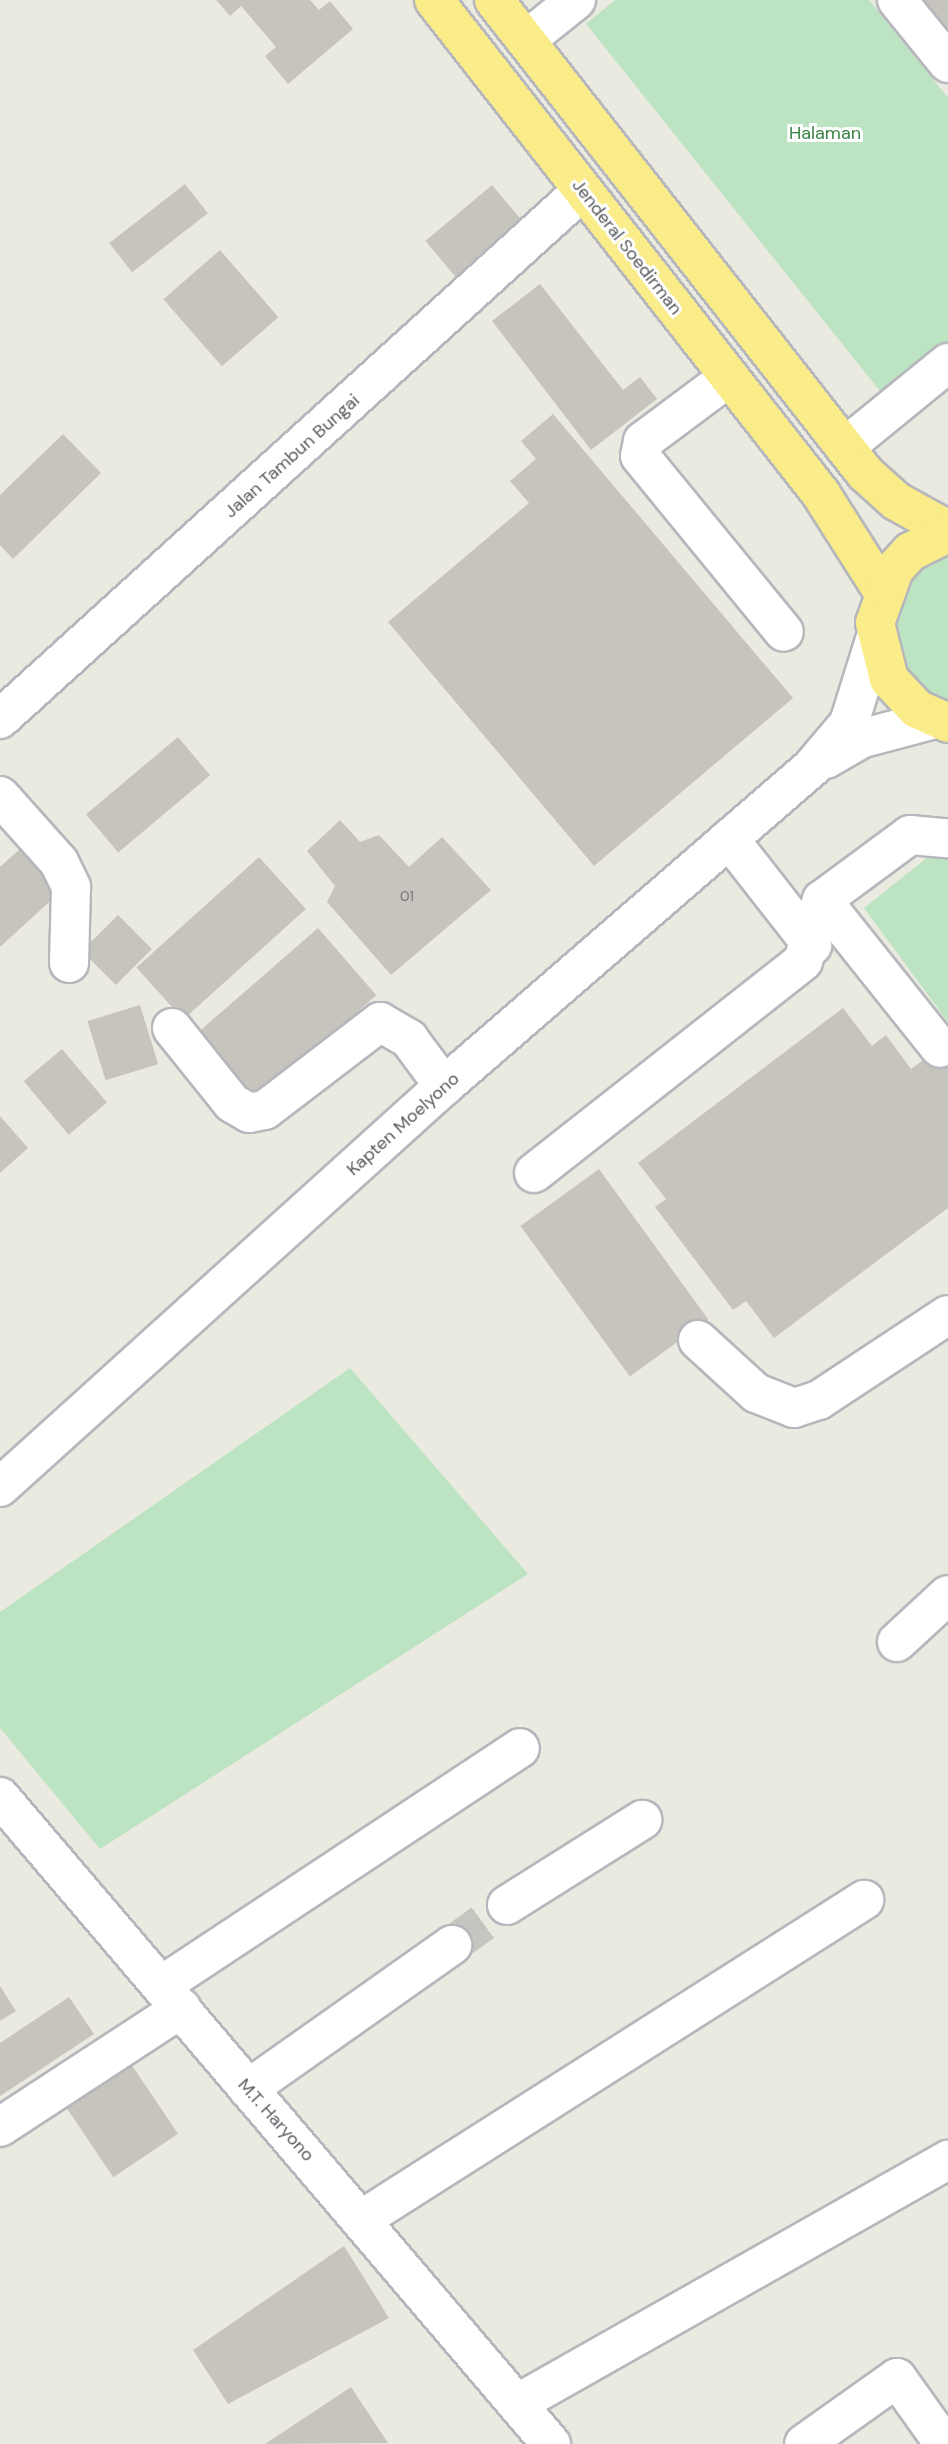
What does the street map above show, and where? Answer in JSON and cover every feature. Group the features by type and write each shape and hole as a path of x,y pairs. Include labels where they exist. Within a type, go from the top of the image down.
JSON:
{"highway":[{"name":"Jenderal Soedirman","path":"434,0 821,494 882,590"},
{"path":"494,0 855,460 903,506 948,532"},
{"path":"942,721 895,687 876,640 882,590 910,552 948,532"}],"street":[{"path":"526,40 576,0"},
{"path":"897,0 948,63"},
{"name":"Jalan Tambun Bungai","path":"0,719 582,191"},
{"path":"855,460 948,363"},
{"path":"729,377 643,441 640,456 784,632"},
{"path":"812,767 849,723 876,640"},
{"path":"812,767 860,739 942,721"},
{"name":"Kapten Moelyono","path":"0,1487 444,1086 812,767"},
{"path":"0,796 59,863 71,887 69,963"},
{"path":"534,1172 803,961 812,945 822,900 910,835 948,838"},
{"path":"729,839 812,945"},
{"path":"822,900 940,1048"},
{"path":"172,1028 232,1103 249,1113 265,1111 380,1022 409,1039 444,1086"},
{"path":"698,1340 756,1393 794,1408 819,1400 948,1315"},
{"path":"897,1642 948,1595"},
{"path":"0,2127 172,1996 520,1748"},
{"name":"M.T. Haryono","path":"0,1797 172,1996 248,2089 364,2218 520,2402 551,2444"},
{"path":"507,1905 642,1819"},
{"path":"364,2218 864,1900"},
{"path":"248,2089 452,1945"},
{"path":"520,2402 948,2160"},
{"path":"804,2444 897,2378 944,2444"}],"green space":[{"name":"Halaman","path":"615,0 869,0 948,98 948,353 888,401 586,24"},
{"path":"948,551 948,714 910,690 889,614 916,568"},
{"path":"933,853 948,855 948,1022 864,908"},
{"path":"350,1368 528,1574 100,1849 0,1728 0,1612"}],"building":[{"path":"216,0 310,0 319,10 330,1 353,29 288,84 265,56 276,47 241,6 230,16"},
{"path":"912,0 948,0 948,34"},
{"path":"185,184 208,213 132,272 109,243"},
{"path":"492,185 527,226 460,282 425,241"},
{"path":"220,250 278,317 222,366 163,299"},
{"path":"540,284 623,390 640,377 657,399 591,450 492,321"},
{"path":"553,414 793,698 594,866 388,622 529,503 510,481 536,459 521,441"},
{"path":"63,434 101,473 13,559 0,545 0,495"},
{"path":"178,737 210,775 118,852 86,814"},
{"path":"340,820 360,842 379,835 409,867 442,837 491,890 391,975 327,902 335,886 307,851"},
{"path":"20,849 60,892 0,947 0,867"},
{"path":"259,857 306,909 183,1019 136,967"},
{"path":"118,915 152,949 116,985 82,951"},
{"path":"318,928 376,995 245,1109 187,1042"},
{"path":"140,1005 158,1064 106,1080 87,1021"},
{"path":"843,1008 872,1046 886,1035 911,1069 948,1042 948,1208 774,1338 746,1301 733,1310 655,1207 666,1199 638,1163"},
{"path":"62,1049 107,1103 69,1135 24,1081"},
{"path":"0,1116 28,1148 0,1173"},
{"path":"599,1169 708,1319 630,1376 521,1226"},
{"path":"0,1986 16,2011 0,2021"},
{"path":"69,1997 94,2034 0,2096 0,2043"},
{"path":"131,2064 178,2134 113,2177 66,2108"},
{"path":"344,2246 389,2318 228,2404 193,2350"},
{"path":"351,2387 388,2443 265,2444"}],"tunnel":[{"path":"452,1945 507,1905"}]}
